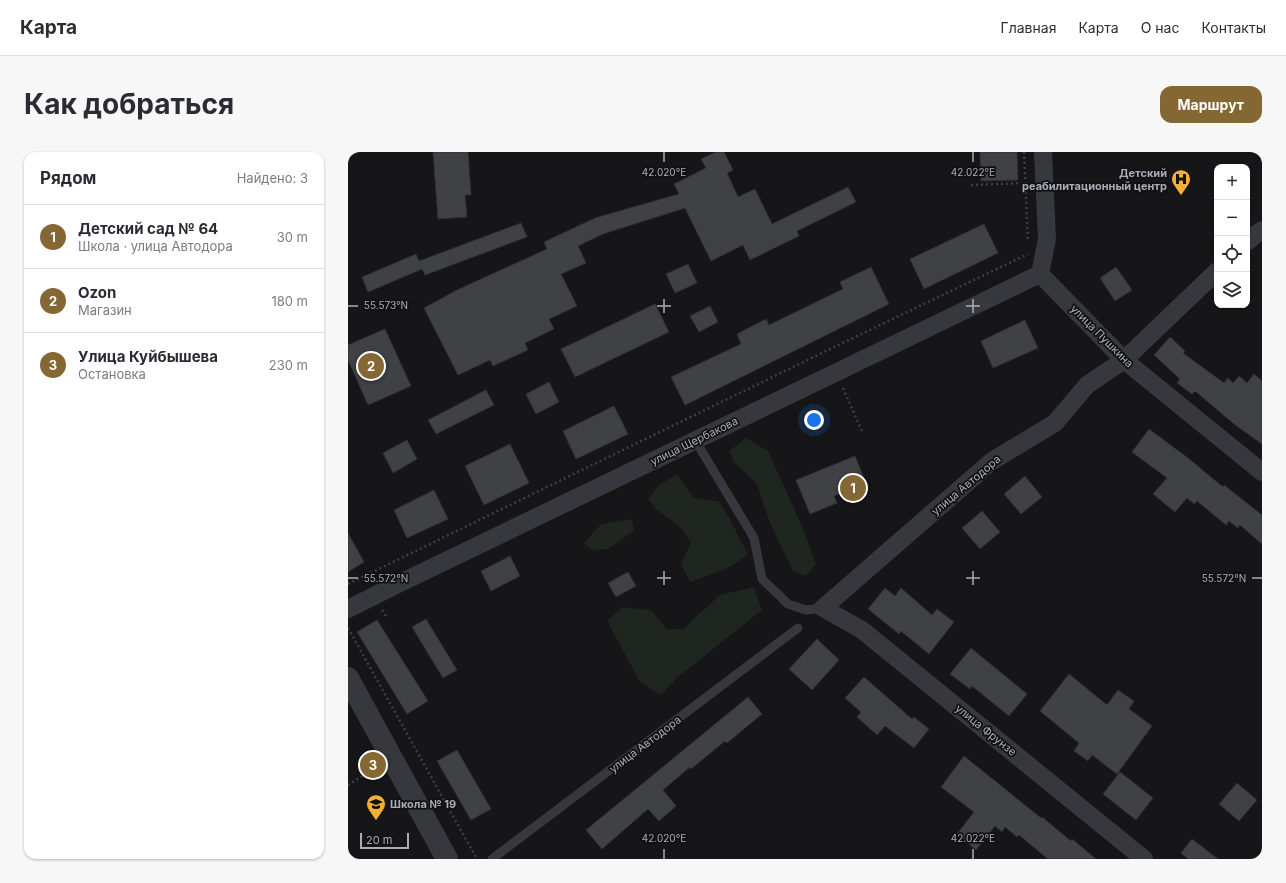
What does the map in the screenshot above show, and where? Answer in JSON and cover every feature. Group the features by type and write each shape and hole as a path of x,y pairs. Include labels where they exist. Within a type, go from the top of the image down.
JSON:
{"street":[{"path":"1040,274 1047,239 1044,152"},
{"path":"1250,239 1262,230"},
{"name":"улица Автодора","path":"823,608 992,461 1054,423 1086,385 1124,360 1216,272"},
{"name":"улица Пушкина","path":"1040,274 1124,360 1262,472"},
{"name":"улица Щербакова","path":"348,609 1040,274"},
{"name":"улица Фрунзе","path":"823,608 862,630 1144,859"},
{"path":"348,678 448,859"}],"lane":[{"path":"696,440 754,538 762,579 788,604 806,610 823,608"},
{"name":"улица Автодора","path":"492,859 798,628"}],"path":[{"path":"1024,152 1028,246"},
{"path":"971,185 1025,183"},
{"path":"348,584 826,351 1029,254"},
{"path":"826,351 862,431"},
{"path":"348,628 477,859"},
{"path":"348,785 377,767"}],"shaded area":[{"path":"746,438 768,451 802,526 816,564 806,576 793,571 770,523 757,484 734,462 729,451"},
{"path":"677,474 694,498 719,502 730,519 748,555 726,569 690,582 681,564 691,542 679,526 657,510 648,499 658,486"},
{"path":"632,519 634,531 608,549 592,550 584,543 601,524"},
{"path":"754,587 762,610 677,678 661,695 640,682 607,621 622,607 651,610 667,629 683,629 720,595"}],"building":[{"path":"433,152 468,152 471,195 465,195 467,217 438,219"},
{"path":"716,152 724,152 733,170 727,173 738,197 755,189 772,224 848,187 856,202 797,231 799,236 750,260 743,245 711,261 685,208 603,234 578,246 586,263 561,274 577,306 549,319 554,329 525,343 528,350 493,366 490,360 458,375 424,308 457,290 547,249 544,242 595,218 679,194 674,184 706,168 701,159"},
{"path":"980,152 1017,152 1018,180 981,181"},
{"path":"521,223 527,237 425,275 422,269 368,292 362,277 416,254 419,261"},
{"path":"984,224 998,253 924,289 910,259"},
{"path":"688,264 697,283 675,293 666,274"},
{"path":"871,267 889,304 685,405 671,377 741,344 737,334 766,319 769,325 843,289 840,282"},
{"path":"1116,267 1132,290 1115,301 1100,278"},
{"path":"655,304 669,332 575,377 561,349"},
{"path":"710,306 718,322 699,332 690,316"},
{"path":"1025,320 1038,348 993,368 981,341"},
{"path":"385,329 411,386 368,405 348,360 348,345"},
{"path":"1170,337 1185,351 1183,353 1224,383 1228,378 1233,383 1239,376 1247,383 1254,374 1262,381 1262,444 1234,424 1195,391 1192,394 1177,383 1180,379 1154,355"},
{"path":"549,382 559,402 536,414 526,394"},
{"path":"486,390 494,405 436,434 428,420"},
{"path":"614,406 628,434 576,459 563,431"},
{"path":"1149,429 1188,458 1223,487 1224,485 1262,515 1262,544 1240,525 1238,528 1229,521 1226,525 1197,501 1194,504 1187,498 1175,512 1153,494 1167,478 1132,452"},
{"path":"407,440 417,459 393,473 383,453"},
{"path":"510,444 529,483 484,505 465,466"},
{"path":"855,456 866,483 834,496 837,503 810,514 796,480"},
{"path":"1025,476 1042,497 1021,514 1004,494"},
{"path":"434,490 448,519 407,538 394,510"},
{"path":"982,511 1000,532 980,549 962,528"},
{"path":"348,533 364,562 348,572"},
{"path":"510,556 520,576 491,591 481,571"},
{"path":"628,572 636,586 616,597 608,583"},
{"path":"885,588 895,596 901,588 932,615 937,609 954,622 929,654 901,631 899,634 868,609"},
{"path":"426,619 457,670 443,678 412,627"},
{"path":"377,620 428,701 407,714 357,632"},
{"path":"817,639 839,660 812,690 789,669"},
{"path":"971,648 1027,694 1009,716 972,686 970,689 950,674"},
{"path":"1069,674 1107,705 1118,690 1134,701 1129,709 1152,726 1117,774 1092,755 1088,761 1074,751 1079,743 1040,711"},
{"path":"864,677 912,719 914,717 929,729 914,748 885,726 877,735 857,717 861,712 845,698"},
{"path":"748,697 762,714 727,743 725,741 691,769 690,767 663,790 676,806 659,821 648,809 602,849 586,830"},
{"path":"457,750 491,809 471,820 437,761"},
{"path":"964,756 1041,818 1042,817 1071,841 1072,839 1096,859 1048,859 1019,835 1017,837 1005,827 1002,832 995,826 976,850 957,834 974,812 941,787"},
{"path":"1120,772 1153,798 1136,820 1103,794"},
{"path":"1237,783 1257,800 1239,821 1219,804"},
{"path":"1192,839 1218,859 1188,859 1181,853"}],"place":[{"name":"Детский реабилитационный центр","path":"1181,196"},
{"name":"Ozon","path":"371,366"},
{"name":"Детский сад № 64","path":"853,488"},
{"name":"Улица Куйбышева","path":"373,765"},
{"name":"Школа № 19","path":"376,821"}]}
